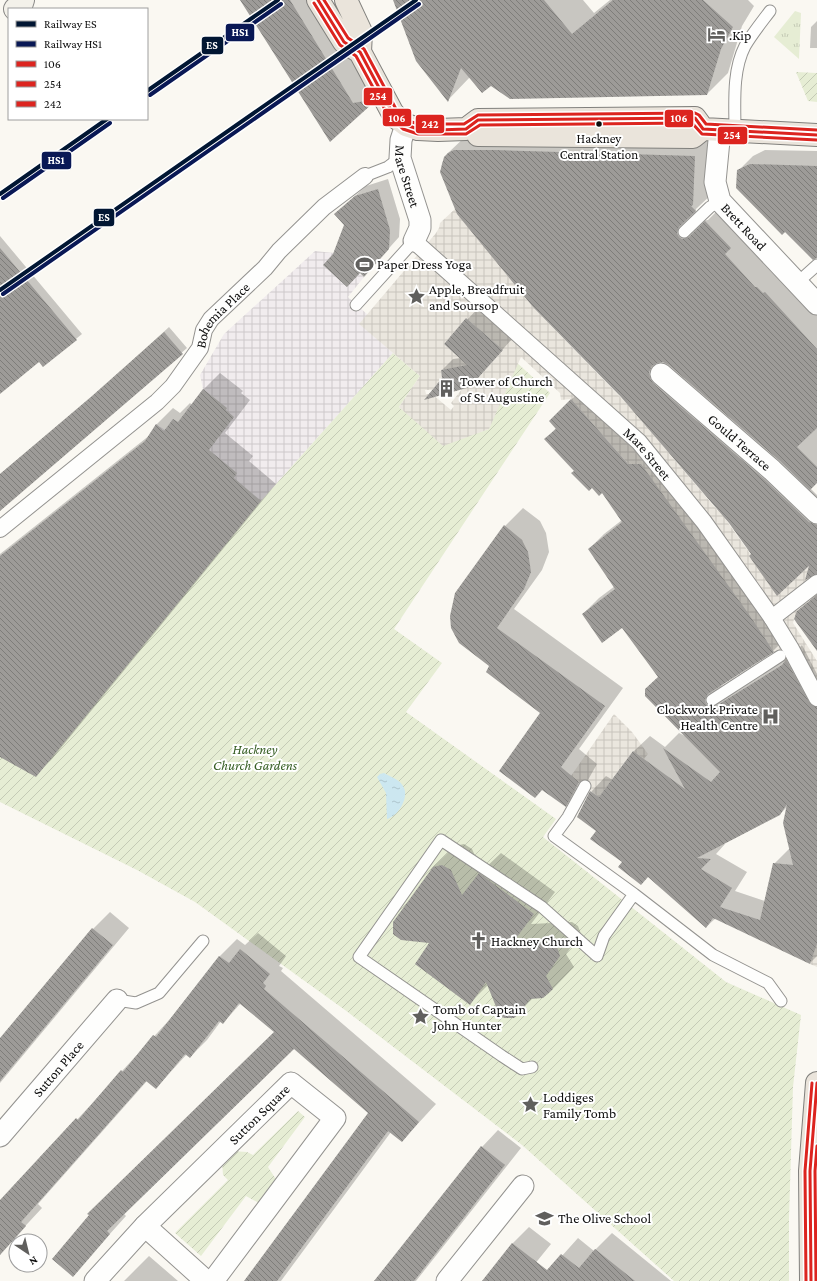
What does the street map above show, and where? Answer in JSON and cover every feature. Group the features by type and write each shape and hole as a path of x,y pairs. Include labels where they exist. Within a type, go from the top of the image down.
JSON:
{"main road":[{"path":"17,8 20,6 23,0"},
{"name":"Mare Street","path":"318,0 344,42 360,52 392,112 406,125"},
{"path":"346,0 361,32 360,52"},
{"path":"406,125 425,129 466,129 474,135 694,137 719,130 817,135"},
{"path":"811,1281 813,1174 817,1083"}],"street":[{"name":"Mare Street","path":"406,125 402,140 400,158 420,220 420,247 486,303 639,442 704,522 772,618 785,653 817,698"},
{"name":"Brett Road","path":"719,130 716,182 720,201 817,304"},
{"name":"Bohemia Place","path":"0,529 157,402 173,386 200,348 204,330 211,319 265,268 324,207 365,176"},
{"name":"Gould Terrace","path":"661,374 772,470 817,513"},
{"path":"772,618 817,582"},
{"name":"Sutton Place","path":"0,1136 117,1000"},
{"name":"Sutton Square","path":"95,1281 145,1226 291,1083 335,1118 213,1281"},
{"path":"447,1281 523,1186"},
{"path":"145,1226 206,1281"}],"lane":[{"path":"719,130 738,62 748,41 770,12"},
{"name":"Bohemia Place","path":"365,176 388,167 400,158"},
{"path":"684,232 710,207 720,201"},
{"path":"356,305 420,247"},
{"path":"797,283 817,265"},
{"path":"712,700 785,653"},
{"path":"585,786 568,817 554,836 634,894 713,955 768,983 781,1001"},
{"path":"532,1067 522,1069 359,957 441,840 542,907 597,956 604,936 634,894"},
{"path":"117,1000 136,1004 159,994 203,941"}],"shaded area":[{"path":"455,209 533,307 628,405 718,511 719,510 777,595 817,559 817,598 795,616 793,623 817,661 817,722 780,656 774,652 735,595 631,467 571,399 561,400 560,393 521,357 489,429 443,446 399,407 420,376 359,324 436,233 440,223","holes":["466,318 503,350 480,376 444,344","444,369 445,374 468,387 462,389 451,403 454,406 451,410 432,394 426,394 425,390 432,390 442,378 441,370"]},
{"path":"315,251 334,253 364,277 348,297 368,315 360,324 393,353 261,501 149,435 156,424 165,430 173,419 181,425 191,417 185,413 203,389 200,375 224,334"},
{"path":"614,714 632,732 648,754 644,759 633,751 599,797 571,776"},
{"path":"817,944 817,967 810,964"}],"green space":[{"path":"795,11 801,13 799,59 774,37"},
{"path":"796,72 817,73 817,102 808,101"},
{"name":"Hackney Church Gardens","path":"393,353 420,376 399,407 408,414 477,433 489,429 514,360 550,393 394,629 442,663 406,712 556,819 543,837 726,982 801,1015 793,1087 789,1219 789,1281 674,1281 522,1145 345,1010 195,902 137,870 0,802 0,757 261,501"},
{"path":"298,1111 305,1117 268,1167 277,1181 259,1203 246,1196 201,1256 175,1233 228,1180 223,1175 222,1161 232,1151 247,1152 253,1155"}],"water":[{"path":"384,773 401,783 405,792 405,797 401,807 395,815 387,819 386,793 377,777"}],"building":[{"path":"240,0 290,0 353,103 371,100 373,103 330,142"},
{"path":"393,0 544,0 572,34 613,0 703,0 733,27 721,49 707,95 510,99 491,86 482,93 461,68 448,102 416,61"},
{"path":"454,150 695,156 693,205 691,206 696,211 679,227 677,233 679,237 682,239 689,237 705,221 731,248 725,254 755,287 763,293 765,292 817,349 817,428 797,447 817,467 817,483 810,490 780,461 669,365 663,362 652,366 649,372 650,378 653,383 764,479 809,522 817,525 817,574 805,580 809,566 777,596 749,556 751,554 729,523 621,397 533,307 457,214 440,172 444,157"},
{"path":"750,164 817,166 817,258 813,260 785,232 782,235 736,188 737,170"},
{"path":"378,189 390,230 389,249 364,277 360,273 347,287 323,265 333,254 344,225 334,214 355,196"},
{"path":"0,248 77,340 43,367 39,362 0,394"},
{"path":"466,318 503,350 470,387 424,400 442,378 441,370 467,365 444,344"},
{"path":"164,332 183,354 0,511 0,474 92,396"},
{"path":"203,389 227,408 226,410 234,417 209,450 237,473 234,478 261,501 36,777 0,757 0,556 145,441 156,424 164,431 173,419 178,422"},
{"path":"571,399 628,464 641,464 748,613 774,652 708,694 705,700 706,704 712,707 716,706 782,665 786,660 809,702 817,707 817,944 810,964 713,918 706,928 648,877 641,885 618,867 622,862 590,839 596,831 577,817 590,791 599,797 633,751 685,789 663,748 711,782 720,772 645,696 645,689 658,677 622,628 602,643 582,614 615,589 588,549 622,522 602,493 599,496 592,488 589,491 571,473 574,471 544,439 556,429 549,421","holes":["787,804 783,823 793,865 773,863 760,920 720,907 732,888 701,869 711,859 697,858 780,815"]},
{"path":"504,525 522,540 528,552 531,572 524,589 497,628 605,706 561,767 579,782 566,807 542,790 535,798 499,771 540,713 486,672 489,666 459,643 451,628 450,616 455,593"},
{"path":"817,595 817,651 794,619 797,611"},
{"name":"Hackney Church","path":"442,865 451,870 462,895 479,873 534,914 511,945 548,942 557,947 560,956 546,976 553,989 543,998 530,999 519,1014 514,1018 504,1018 499,1014 486,982 470,1005 415,964 429,943 401,940 393,934 393,922 433,867"},
{"path":"92,928 113,945 0,1081 0,1038"},
{"path":"240,949 270,974 263,983 266,986 264,989 419,1122 402,1142 388,1131 277,1281 244,1281 368,1113 294,1049 107,1231 110,1234 73,1277 52,1259 89,1215 87,1214 274,1032 239,1003 223,1024 219,1021 190,1058 185,1054 156,1089 146,1081 21,1222 26,1226 20,1233 8,1233 8,1246 0,1255 0,1200 76,1118 78,1120 121,1070 123,1072 153,1035 156,1037 219,956 229,963"},
{"path":"481,1146 505,1165 414,1281 374,1281"},
{"path":"512,1243 547,1270 561,1254 579,1268 595,1249 635,1281 482,1281"}],"rail line":[{"name":"ES","path":"148,90 278,0"},
{"name":"ES","path":"0,290 416,0"},
{"name":"HS1","path":"150,95 281,4"},
{"name":"HS1","path":"3,294 419,4"},
{"name":"ES","path":"0,194 106,120"},
{"name":"HS1","path":"3,198 110,123"}],"transit line":[{"name":"106","path":"318,0 344,42 360,52 392,112 406,125 418,129 466,129 478,120 695,118 703,129 817,135"},
{"name":"242","path":"324,0 348,38 364,49 396,109 408,121 419,124 464,124 478,115 695,113 699,115 706,124 817,130"},
{"name":"254","path":"314,3 340,45 356,56 388,115 403,129 418,134 466,134 480,125 692,123 702,134 817,140"},
{"name":"242","path":"806,1281 805,1171 812,1083"},
{"name":"106","path":"811,1281 810,1171 817,1083"},
{"name":"254","path":"816,1281 815,1171 817,1146"}],"place":[{"name":".Kip","path":"716,35"},
{"name":"Hackney Central Station","path":"599,124"},
{"name":"Paper Dress Yoga","path":"364,264"},
{"name":"Apple, Breadfruit and Soursop","path":"416,297"},
{"name":"Tower of Church of St Augustine","path":"447,389"},
{"name":"Clockwork Private Health Centre","path":"771,717"},
{"name":"Hackney Church","path":"478,941"},
{"name":"Tomb of Captain John Hunter","path":"420,1017"},
{"name":"Loddiges Family Tomb","path":"530,1105"},
{"name":"The Olive School","path":"545,1218"}]}
